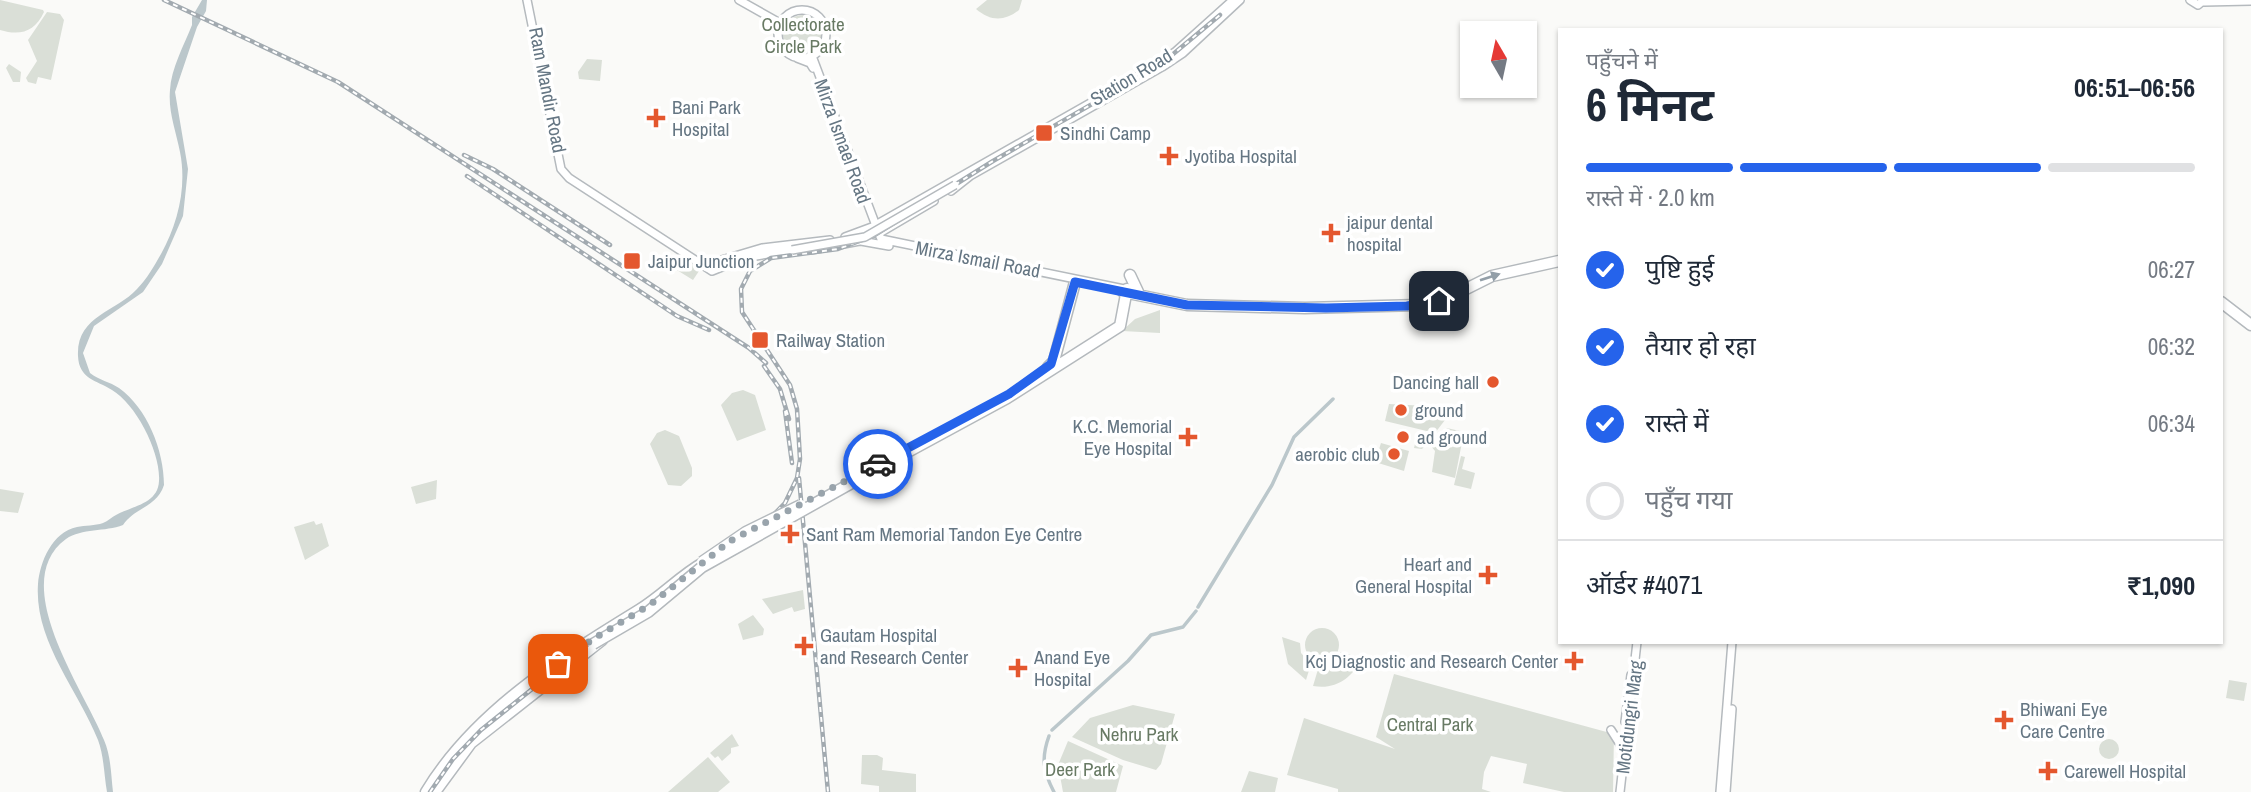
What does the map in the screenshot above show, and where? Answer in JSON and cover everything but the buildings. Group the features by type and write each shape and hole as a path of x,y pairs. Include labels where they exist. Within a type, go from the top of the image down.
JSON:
{"highway":[{"name":"Mirza Ismail Road","path":"1123,290 1171,303 1305,308 1420,305 1450,297 1492,276 1558,261"},
{"path":"1056,360 1075,282"},
{"path":"431,792 470,733 557,662 618,626 700,563 1009,394 1056,360 1115,329 1123,290 1138,294"},
{"path":"2223,302 2251,323"},
{"path":"431,792 457,758 482,732 593,644 648,612 702,567 793,512"},
{"path":"618,626 648,613 700,563"}],"main road":[{"path":"529,0 555,132"},
{"path":"739,0 781,22"},
{"path":"745,0 781,22"},
{"name":"Station Road","path":"861,241 877,235 957,182 1169,57 1233,0"},
{"name":"Station Road","path":"746,256 711,263 712,271 718,269 746,256 762,248 850,236 873,226 1057,129 1183,53 1240,0"},
{"path":"2190,0 2198,5 2204,1 2251,1"},
{"path":"797,58 812,56 822,47 827,37 821,18 801,9 791,12 781,22 780,44 786,52 797,58 812,66 882,244"},
{"name":"Mirza Ismael Road","path":"812,56 873,226"},
{"name":"Ram Mandir Road","path":"555,132 567,176 641,226 711,263"},
{"name":"Ram Mandir Road","path":"555,132 567,173 694,258 711,263"},
{"path":"746,256 857,237 957,182"},
{"path":"870,213 886,218"},
{"name":"Mirza Ismail Road","path":"877,235 888,243 1088,283"},
{"path":"746,256 861,241"},
{"name":"Mirza Ismail Road","path":"861,241 978,260"},
{"name":"Mirza Ismail Road","path":"1028,271 1123,290"},
{"path":"1619,792 1636,644"},
{"name":"Motidungri Marg","path":"1619,792 1636,644"},
{"path":"1720,792 1735,644"},
{"path":"1726,792 1735,644"},
{"path":"1611,730 1623,749"}],"green space":[{"path":"0,0 44,12 36,24 26,31 14,33 0,30"},
{"path":"987,0 1022,0 1019,10 1008,17 992,18 976,9"},
{"path":"47,12 60,14 64,20 51,80 38,77 36,84 28,82 26,78 37,61 28,40"},
{"name":"Collectorate Circle Park","path":"803,15 817,21 823,35 817,49 803,55 789,49 783,35 789,21"},
{"path":"587,59 602,60 600,81 579,79 578,72"},
{"path":"9,64 21,72 20,82 13,82 6,68"},
{"path":"680,255 701,268 693,280 672,267"},
{"path":"1160,310 1160,333 1122,331 1135,319"},
{"path":"743,390 755,395 766,430 737,441 721,405 732,393"},
{"path":"1389,404 1446,407 1445,420 1435,433 1385,421"},
{"path":"1447,428 1464,432 1455,478 1432,472 1435,451 1431,446"},
{"path":"665,430 679,436 692,468 692,476 681,486 668,485 650,444 657,433"},
{"path":"1418,432 1434,436 1422,449 1414,448"},
{"path":"1381,443 1409,451 1404,471 1375,462"},
{"path":"1461,456 1465,457 1462,469 1475,473 1471,489 1454,485"},
{"path":"437,480 436,499 416,504 411,487"},
{"path":"0,489 24,493 18,513 0,511"},
{"path":"314,521 316,525 322,523 329,546 305,560 294,527"},
{"path":"803,590 805,609 794,612 792,607 773,614 762,599"},
{"path":"753,615 764,629 763,635 743,640 738,624"},
{"path":"1322,628 1334,633 1339,645 1334,657 1322,662 1310,657 1305,645 1310,633"},
{"path":"1282,637 1300,643 1301,653 1311,664 1306,680 1288,664"},
{"path":"1341,652 1362,658 1342,681 1329,686 1313,686 1319,666 1330,662"},
{"name":"Central Park","path":"1394,674 1614,734 1613,792 1564,792 1523,783 1527,764 1491,756 1484,772 1482,789 1491,792 1338,792 1338,789 1287,775 1304,718 1395,749 1376,737"},
{"path":"2229,680 2247,683 2244,701 2226,698"},
{"name":"Nehru Park","path":"1133,705 1175,714 1161,764 1156,770 1123,760 1072,737 1090,718"},
{"path":"732,734 739,746 731,748 731,753 722,761 718,756 715,758 710,753"},
{"path":"2109,739 2116,742 2119,749 2116,756 2109,759 2102,756 2099,749 2102,742"},
{"name":"Deer Park","path":"1068,741 1123,766 1116,792 1063,792 1058,765"},
{"path":"862,755 877,755 883,758 882,770 916,774 916,792 879,792 879,786 861,784"},
{"path":"708,757 730,782 718,792 668,792"},
{"path":"1249,771 1278,778 1275,792 1241,792"}],"shaded area":[{"path":"202,0 207,0 206,11 197,27 175,92 188,169 183,216 162,264 143,292 94,326 83,353 90,373 129,396 146,418 161,458 164,485 151,503 123,525 79,533 66,539 50,558 44,582 47,609 55,638 106,746 113,792 107,792 98,740 59,665 43,625 38,584 41,567 49,549 61,535 77,527 105,522 143,503 158,489 159,470 145,430 121,397 89,378 81,370 79,343 90,323 141,285 161,254 172,230 182,191 182,165 170,106 171,82 192,25 192,17"}],"waterway":[{"path":"1198,607 1272,485 1294,437 1333,399"},
{"path":"1052,730 1128,661 1151,635 1183,627 1196,611"},
{"path":"1049,736 1044,764 1054,792"}],"railway":[{"path":"164,0 338,82 749,348 766,363"},
{"path":"430,792 453,759 481,730 587,645 643,612 696,569 756,533 785,503 797,478 800,459 797,409 790,385 742,312 741,289 750,271 771,258 838,249 873,236 993,161 1160,65 1220,15"},
{"path":"464,155 493,169 610,245"},
{"path":"467,176 677,316 709,330"},
{"path":"764,366 780,389 789,419"},
{"path":"785,411 792,463"},
{"path":"799,478 828,792"}],"way so far":[{"path":"558,664 651,604 730,541 878,464"}],"place":[{"name":"Bani Park Hospital","path":"656,118"},
{"name":"Sindhi Camp","path":"1044,133"},
{"name":"Jyotiba Hospital","path":"1169,156"},
{"name":"jaipur dental hospital","path":"1331,233"},
{"name":"Jaipur Junction","path":"632,261"},
{"name":"Railway Station","path":"760,340"},
{"name":"Dancing hall","path":"1493,382"},
{"name":"ground","path":"1401,410"},
{"name":"K.C. Memorial Eye Hospital","path":"1188,437"},
{"name":"ad ground","path":"1403,437"},
{"name":"aerobic club","path":"1394,454"},
{"name":"Sant Ram Memorial Tandon Eye Centre","path":"790,534"},
{"name":"Heart and General Hospital","path":"1488,575"},
{"name":"Gautam Hospital and Research Center","path":"804,646"},
{"name":"Kcj Diagnostic and Research Center","path":"1574,661"},
{"name":"Anand Eye Hospital","path":"1018,668"},
{"name":"Bhiwani Eye Care Centre","path":"2004,720"},
{"name":"Carewell Hospital","path":"2048,771"}],"route":[{"path":"878,464 1009,394 1051,364 1075,282 1160,302 1187,305 1326,308 1407,306 1439,301"}]}
